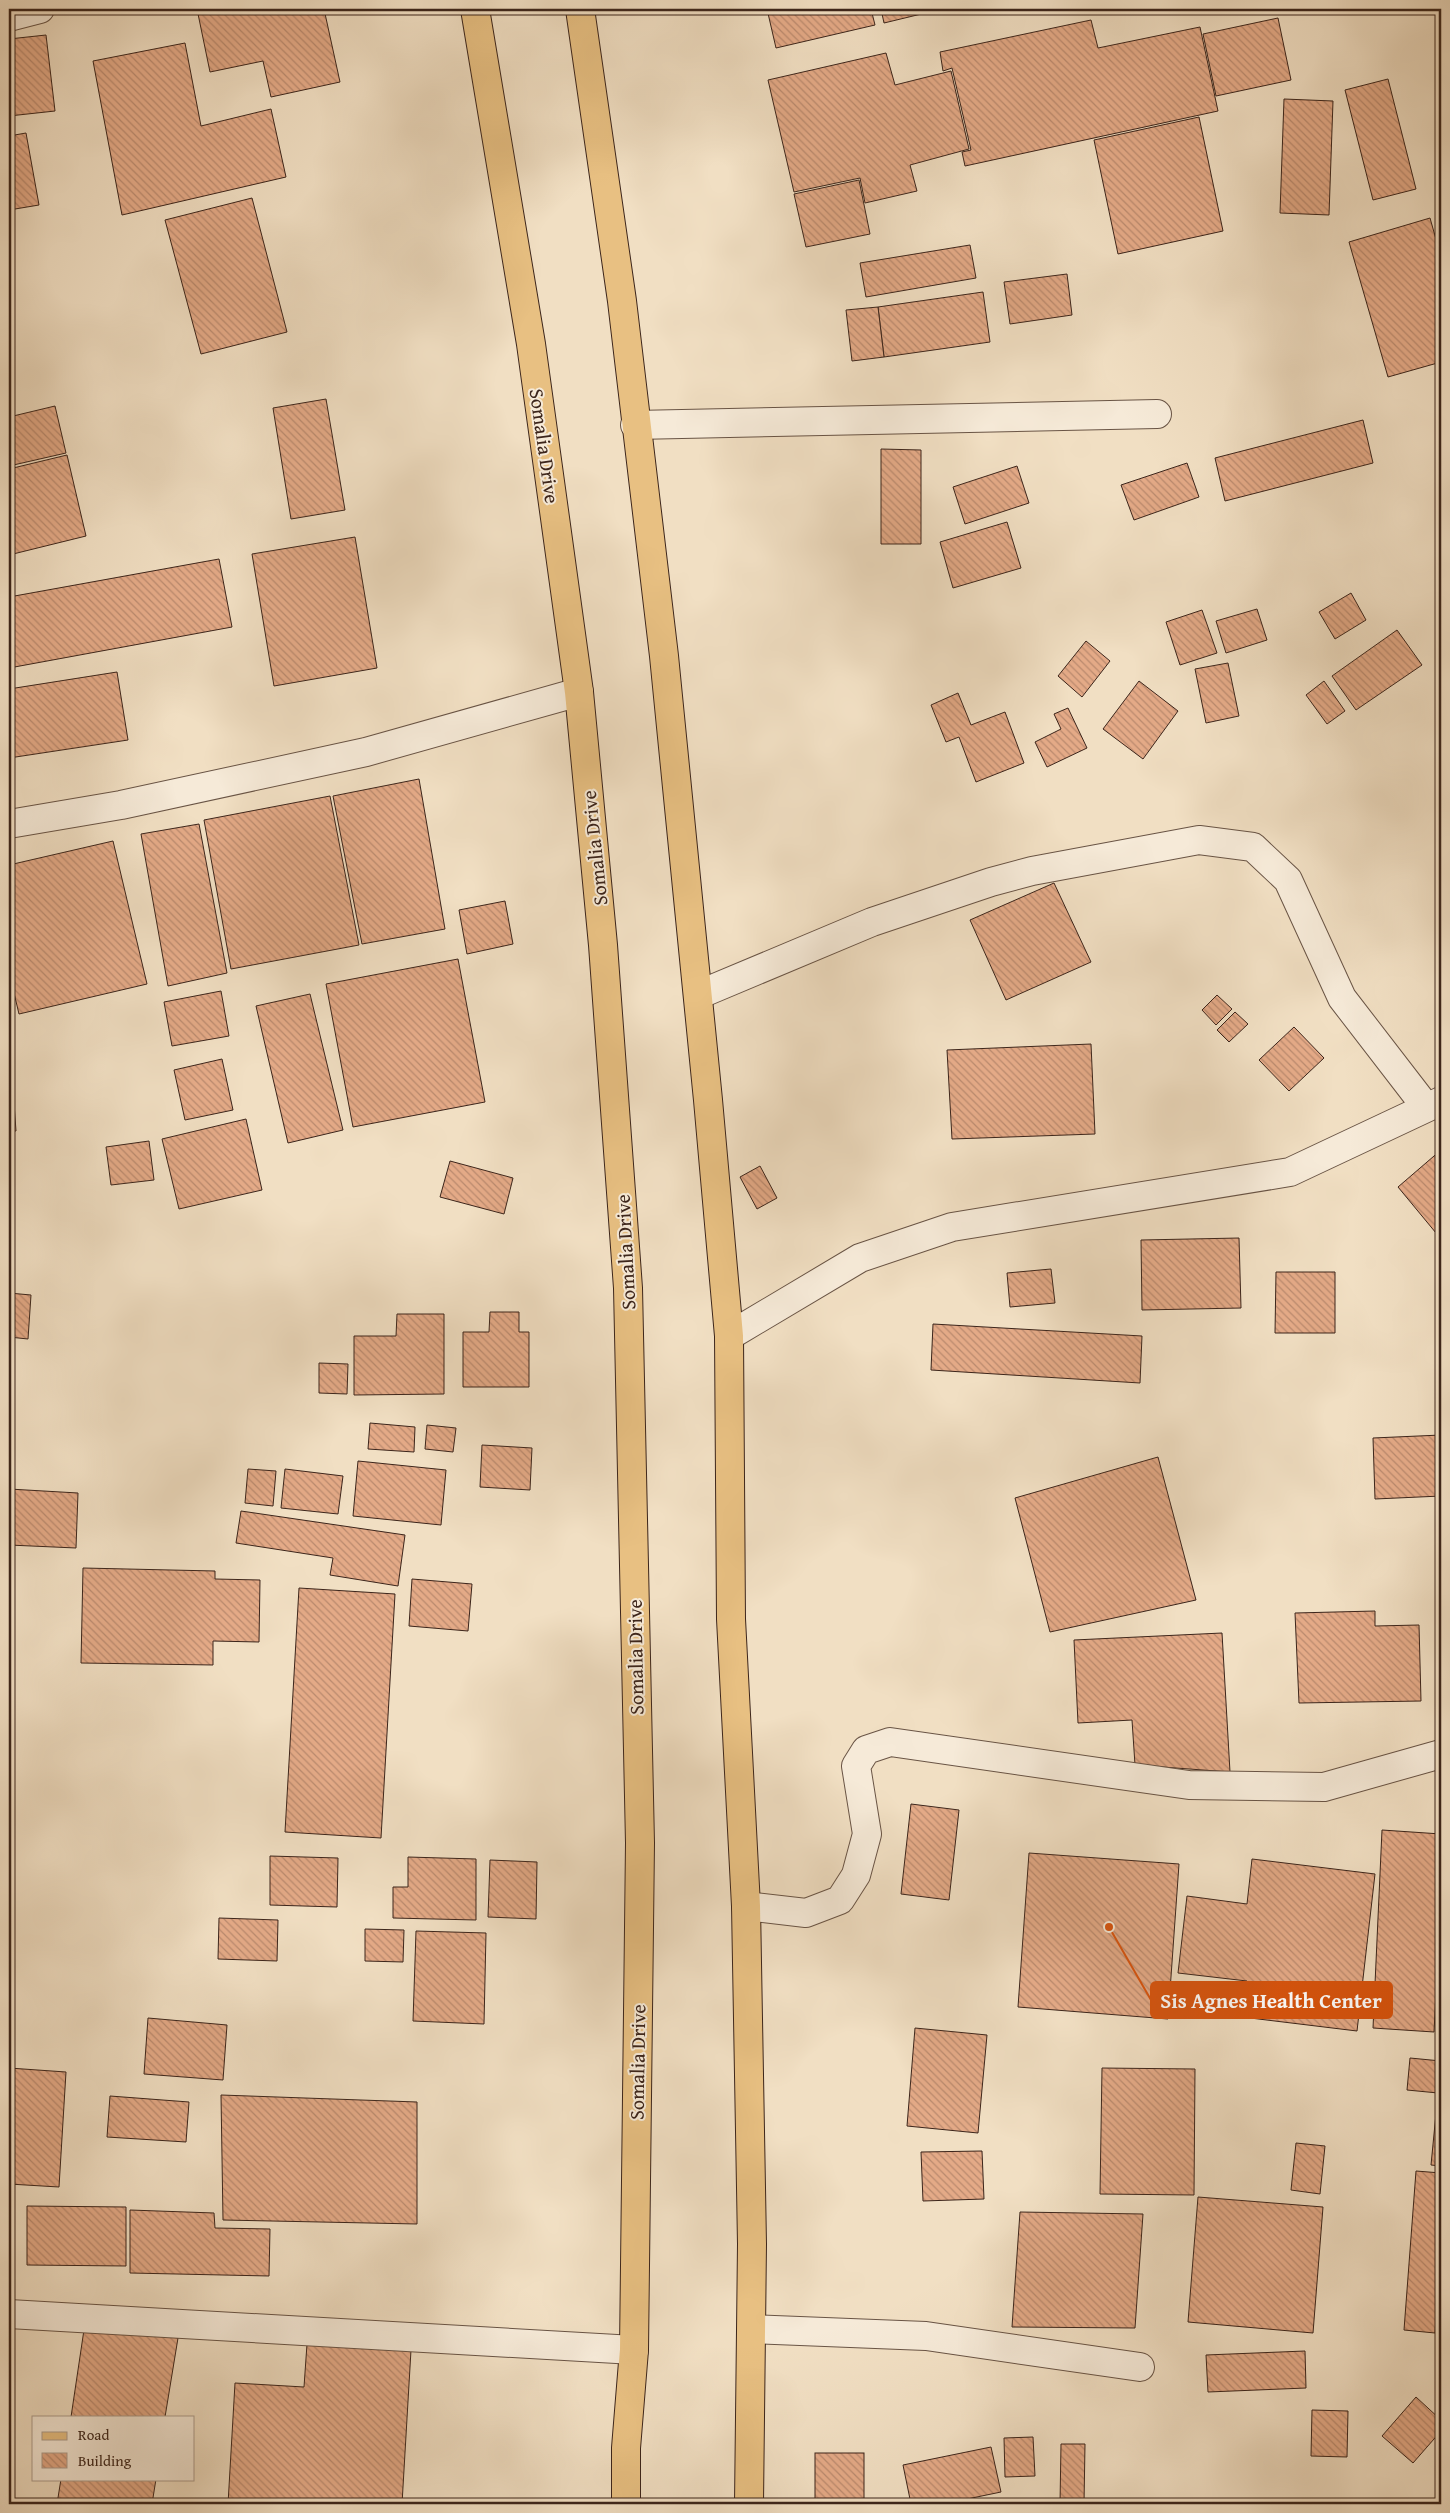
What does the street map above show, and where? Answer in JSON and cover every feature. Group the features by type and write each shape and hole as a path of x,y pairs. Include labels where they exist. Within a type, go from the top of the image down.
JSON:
{"main road":[{"name":"Somalia Drive","path":"476,9 530,344 579,692 603,945 628,1288 640,1843 634,2350 626,2448 626,2504"},
{"path":"580,9 622,301 635,425 664,656 698,995 728,1336 731,1619 746,1906 752,2329 749,2504"}],"street":[{"path":"9,17 40,9"},
{"path":"635,425 1157,414"},
{"path":"9,824 121,805 366,752 579,692"},
{"path":"698,995 872,922 991,882 1032,871 1199,840 1253,847 1288,880 1342,998 1433,1104 1290,1172 952,1227 860,1258 728,1336"},
{"path":"746,1906 806,1913 840,1900 856,1875 867,1834 856,1766 866,1750 890,1742 1189,1785 1324,1787 1441,1754"},
{"path":"9,2314 634,2350"},
{"path":"752,2329 926,2336 1140,2367"}],"building":[{"path":"197,9 324,9 340,82 271,97 263,61 210,72"},
{"path":"767,9 871,9 875,25 776,48"},
{"path":"881,9 942,9 884,23"},
{"path":"1278,18 1291,80 1216,96 1203,34"},
{"path":"1091,20 1098,48 1200,27 1218,111 965,166 962,152 971,150 952,68 943,71 940,52"},
{"path":"46,35 55,111 9,116 9,39"},
{"path":"185,43 201,126 271,109 286,177 122,215 93,61"},
{"path":"886,53 895,85 951,71 969,149 910,165 917,191 865,203 860,178 794,192 768,80"},
{"path":"1388,79 1416,189 1373,200 1345,90"},
{"path":"1284,99 1333,101 1329,215 1280,213"},
{"path":"1199,117 1223,231 1118,254 1094,140"},
{"path":"26,133 39,205 9,210 9,136"},
{"path":"859,180 870,234 806,247 794,194"},
{"path":"252,198 287,332 201,354 165,220"},
{"path":"1430,218 1441,257 1441,362 1388,377 1349,242"},
{"path":"970,245 976,278 866,297 860,263"},
{"path":"1067,274 1072,315 1010,324 1004,282"},
{"path":"983,292 990,342 884,357 878,307"},
{"path":"878,307 884,357 852,361 846,310"},
{"path":"326,399 345,510 291,519 273,408"},
{"path":"55,406 66,453 9,466 9,417"},
{"path":"1363,420 1373,463 1225,501 1215,458"},
{"path":"881,449 921,450 921,544 881,544"},
{"path":"67,455 86,536 9,555 9,469"},
{"path":"1187,463 1199,497 1134,520 1121,485"},
{"path":"1017,466 1029,503 965,524 953,487"},
{"path":"1007,522 1021,568 953,588 940,542"},
{"path":"355,537 377,668 274,686 252,554"},
{"path":"219,559 232,627 9,668 9,597"},
{"path":"1351,593 1366,620 1335,639 1319,612"},
{"path":"1257,609 1267,640 1226,653 1216,621"},
{"path":"1202,610 1217,653 1180,665 1166,622"},
{"path":"1397,630 1422,665 1356,710 1332,676"},
{"path":"1086,641 1110,661 1082,697 1058,676"},
{"path":"1228,663 1239,716 1206,723 1195,669"},
{"path":"117,672 128,740 9,758 9,689"},
{"path":"1139,681 1178,711 1143,759 1103,729"},
{"path":"1324,681 1345,711 1327,724 1306,695"},
{"path":"958,693 971,725 1005,712 1024,763 976,782 959,737 946,742 931,705"},
{"path":"1068,708 1087,748 1047,767 1035,742 1061,729 1054,714"},
{"path":"419,779 445,929 362,944 333,796"},
{"path":"330,796 359,945 231,969 204,820"},
{"path":"199,824 227,973 168,986 141,834"},
{"path":"113,841 147,984 19,1014 9,972 9,865"},
{"path":"1054,883 1091,962 1006,1000 970,920"},
{"path":"505,901 513,944 467,954 459,910"},
{"path":"458,959 485,1102 353,1127 326,984"},
{"path":"221,991 229,1036 172,1046 164,1002"},
{"path":"310,994 343,1130 288,1143 256,1006"},
{"path":"1217,995 1232,1009 1216,1025 1202,1010"},
{"path":"1235,1012 1248,1024 1229,1042 1217,1030"},
{"path":"1294,1027 1324,1058 1289,1091 1259,1060"},
{"path":"9,1034 16,1131 9,1131"},
{"path":"1091,1044 1095,1134 952,1139 947,1050"},
{"path":"222,1059 233,1110 185,1120 174,1070"},
{"path":"246,1119 262,1190 179,1209 162,1139"},
{"path":"149,1141 154,1180 111,1185 106,1147"},
{"path":"1441,1150 1441,1239 1398,1187"},
{"path":"450,1161 513,1178 504,1214 440,1197"},
{"path":"760,1166 777,1198 757,1209 740,1177"},
{"path":"1239,1238 1241,1308 1142,1310 1141,1240"},
{"path":"1051,1269 1055,1303 1010,1307 1007,1273"},
{"path":"1276,1272 1335,1272 1335,1333 1275,1333"},
{"path":"9,1293 31,1295 28,1339 9,1337"},
{"path":"490,1312 519,1312 519,1332 529,1332 529,1387 463,1387 463,1332 489,1332"},
{"path":"397,1314 444,1314 444,1394 354,1395 354,1336 396,1336"},
{"path":"933,1324 1142,1336 1140,1383 931,1370"},
{"path":"319,1363 348,1364 347,1394 319,1393"},
{"path":"370,1423 415,1427 414,1452 368,1449"},
{"path":"427,1425 456,1428 453,1452 425,1449"},
{"path":"1441,1435 1441,1496 1375,1499 1373,1438"},
{"path":"482,1445 532,1448 530,1490 480,1487"},
{"path":"1158,1457 1196,1600 1050,1632 1015,1498"},
{"path":"358,1461 446,1470 441,1525 353,1516"},
{"path":"248,1469 276,1471 273,1506 245,1503"},
{"path":"285,1469 343,1476 338,1514 281,1508"},
{"path":"9,1489 78,1493 76,1548 9,1545"},
{"path":"241,1511 405,1535 398,1586 330,1575 333,1558 236,1543"},
{"path":"83,1568 215,1571 215,1579 260,1580 259,1642 213,1641 213,1665 81,1663"},
{"path":"412,1579 472,1584 468,1631 409,1626"},
{"path":"299,1588 395,1594 381,1838 285,1832"},
{"path":"1375,1611 1375,1626 1419,1625 1421,1701 1299,1703 1295,1613"},
{"path":"1222,1633 1230,1772 1135,1765 1132,1720 1078,1723 1074,1640"},
{"path":"911,1804 959,1810 949,1900 901,1894"},
{"path":"1382,1830 1441,1834 1441,1894 1434,2032 1373,2028"},
{"path":"1029,1853 1179,1864 1168,2019 1018,2007"},
{"path":"270,1856 338,1858 337,1907 270,1905"},
{"path":"408,1857 476,1859 476,1920 393,1918 393,1887 408,1887"},
{"path":"1252,1859 1375,1874 1357,2031 1242,2017 1247,1981 1178,1973 1187,1896 1247,1904"},
{"path":"490,1860 537,1862 536,1919 488,1917"},
{"path":"219,1918 278,1920 277,1961 218,1959"},
{"path":"365,1929 404,1930 403,1962 365,1961"},
{"path":"416,1931 486,1933 484,2024 413,2021"},
{"path":"148,2018 227,2025 223,2080 144,2074"},
{"path":"915,2028 987,2035 978,2133 907,2126"},
{"path":"1410,2058 1441,2061 1441,2166 1431,2165 1438,2093 1407,2090"},
{"path":"9,2068 66,2072 59,2187 9,2184"},
{"path":"1102,2068 1195,2069 1194,2195 1100,2194"},
{"path":"221,2095 417,2102 417,2224 223,2220"},
{"path":"110,2096 189,2102 186,2142 107,2137"},
{"path":"1296,2143 1325,2146 1320,2194 1291,2190"},
{"path":"982,2151 984,2199 923,2201 921,2152"},
{"path":"1416,2171 1441,2173 1441,2252 1435,2333 1404,2330"},
{"path":"1198,2197 1323,2207 1313,2333 1188,2322"},
{"path":"27,2206 126,2207 126,2266 27,2265"},
{"path":"130,2210 214,2213 215,2228 270,2229 269,2276 130,2273"},
{"path":"1020,2212 1143,2214 1135,2328 1012,2327"},
{"path":"85,2323 178,2338 165,2416 71,2416"},
{"path":"307,2344 411,2350 402,2504 228,2504 235,2383 304,2387"},
{"path":"1305,2351 1306,2388 1208,2392 1206,2355"},
{"path":"1416,2397 1441,2420 1441,2431 1413,2463 1382,2436"},
{"path":"1312,2410 1348,2411 1347,2457 1311,2456"},
{"path":"1033,2437 1035,2476 1005,2477 1004,2438"},
{"path":"1061,2444 1085,2444 1084,2504 1060,2504"},
{"path":"991,2447 1001,2492 943,2504 911,2504 903,2465"},
{"path":"815,2453 864,2453 864,2504 815,2504"},
{"path":"61,2480 156,2480 152,2504 57,2504"}],"place":[{"name":"Sis Agnes Health Center","path":"1109,1927"}]}
